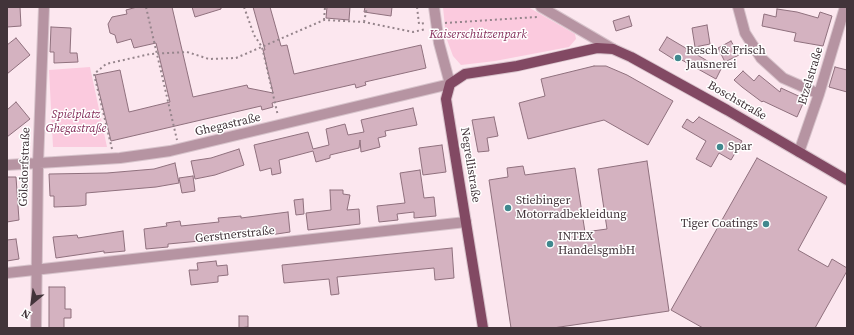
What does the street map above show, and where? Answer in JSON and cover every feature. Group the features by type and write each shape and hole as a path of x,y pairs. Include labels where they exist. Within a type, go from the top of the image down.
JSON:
{"main road":[{"name":"Boschstraße","path":"450,84 466,74 517,66 597,48 613,49 631,57 706,98 847,180"},
{"name":"Negrellistraße","path":"450,84 446,99 482,328"}],"street":[{"name":"Gölsdorfstraße","path":"36,328 38,164 44,7"},
{"name":"Negrellistraße","path":"434,7 439,43 450,84"},
{"name":"Boschstraße","path":"541,7 613,49"},
{"path":"738,7 745,33 761,58 783,78 820,94"},
{"name":"Etzelstraße","path":"799,152 820,94 845,7"},
{"name":"Ghegastraße","path":"7,165 114,158 179,149 450,84"},
{"name":"Gerstnerstraße","path":"7,274 466,222"}],"path":[{"path":"146,7 179,149"},
{"path":"244,7 254,35 262,47 280,126"},
{"path":"324,20 325,7"},
{"path":"364,22 367,7"},
{"path":"417,7 419,24 555,15"},
{"path":"114,158 94,74 106,64 157,53 187,52 209,59 236,58 324,20 364,22 412,32 429,29 437,24"}],"green space":[{"name":"Kaiserschützenpark","path":"443,7 528,7 575,34 576,39 569,47 495,61 461,65 453,56 446,37"},
{"name":"Spielplatz Ghegastraße","path":"90,67 107,147 53,147 49,70"}],"building":[{"path":"7,7 20,7 21,26 7,27"},
{"path":"137,7 172,7 193,97 247,85 248,88 273,93 263,50 265,50 253,7 270,7 281,46 287,45 294,74 421,45 426,68 365,82 366,85 356,88 355,84 272,103 273,107 262,110 261,106 111,141 95,75 120,70 129,112 170,102 156,43 134,48 131,39 117,43 115,35 110,33 108,24 112,17 127,14 126,10"},
{"path":"192,7 221,7 221,9 195,17"},
{"path":"327,7 350,7 349,20 326,18"},
{"path":"365,7 392,7 391,16 364,12"},
{"path":"777,9 797,12 818,18 820,12 832,16 823,46 794,41 796,33 762,26 764,14 776,17"},
{"path":"629,16 632,26 616,31 613,21"},
{"path":"707,25 710,44 695,47 692,28"},
{"path":"51,27 71,28 70,53 77,53 78,62 54,63 54,52 50,52"},
{"path":"667,37 721,69 716,79 680,59 678,62 659,50"},
{"path":"16,38 30,55 7,74 7,45"},
{"path":"731,41 739,55 725,62 718,48"},
{"path":"594,66 606,66 627,75 673,101 648,145 604,120 528,139 519,103 545,96 541,79"},
{"path":"835,67 847,70 847,92 829,87"},
{"path":"743,71 754,81 759,75 780,92 781,88 805,99 797,117 763,101 762,102 742,87 734,80"},
{"path":"16,102 30,119 7,137 7,110"},
{"path":"413,108 417,125 385,131 386,136 378,138 380,147 361,152 360,140 359,148 330,155 330,158 316,162 313,151 279,160 281,173 272,175 271,168 260,171 254,145 308,132 313,149 329,145 326,129 345,124 348,135 364,132 361,120"},
{"path":"494,117 498,136 487,138 489,151 478,152 472,120"},
{"name":"Spar","path":"699,117 742,141 731,160 719,153 711,167 696,159 706,141 682,127 687,119 693,123"},
{"path":"442,145 446,172 423,175 419,148"},
{"path":"239,149 244,165 215,175 195,179 191,161 211,158"},
{"name":"Tiger Coatings","path":"757,158 827,197 798,250 828,267 832,259 847,268 847,271 815,328 703,328 671,310"},
{"name":"INTEX HandelsgmbH","path":"647,161 669,311 553,328 511,328 489,180 508,177 507,168 523,166 525,175 575,168 585,232 607,229 598,169"},
{"path":"175,163 179,183 156,187 86,193 86,205 79,206 54,207 54,196 50,196 49,174 107,173 154,169"},
{"path":"420,170 424,198 434,197 436,216 414,218 414,212 397,214 398,220 379,222 377,206 405,203 400,173"},
{"path":"193,176 195,191 182,193 179,178"},
{"path":"7,177 16,177 19,220 7,222"},
{"path":"330,190 343,190 343,194 350,195 347,210 359,209 360,224 308,230 306,213 331,210"},
{"path":"303,199 304,214 296,215 294,200"},
{"path":"288,212 290,232 270,235 269,231 243,233 243,237 168,244 168,247 146,249 144,229 167,226 166,223 180,221 181,226 219,222 218,218 241,216 241,218"},
{"path":"123,231 125,251 104,253 104,251 56,258 53,237 77,235 78,238"},
{"path":"16,239 19,259 7,261 7,240"},
{"path":"452,248 454,278 435,280 434,268 337,277 339,294 331,295 329,279 284,283 282,265"},
{"path":"216,261 217,266 227,265 228,275 218,276 218,282 191,285 189,270 198,270 197,263"},
{"path":"49,287 65,287 65,309 71,309 71,318 64,318 64,328 49,328"},
{"path":"239,316 248,316 248,327 239,328"}],"place":[{"name":"Resch & Frisch Jausnerei","path":"678,58"},
{"name":"Spar","path":"720,147"},
{"name":"Stiebinger Motorradbekleidung","path":"508,208"},
{"name":"Tiger Coatings","path":"766,224"},
{"name":"INTEX HandelsgmbH","path":"550,244"}]}
